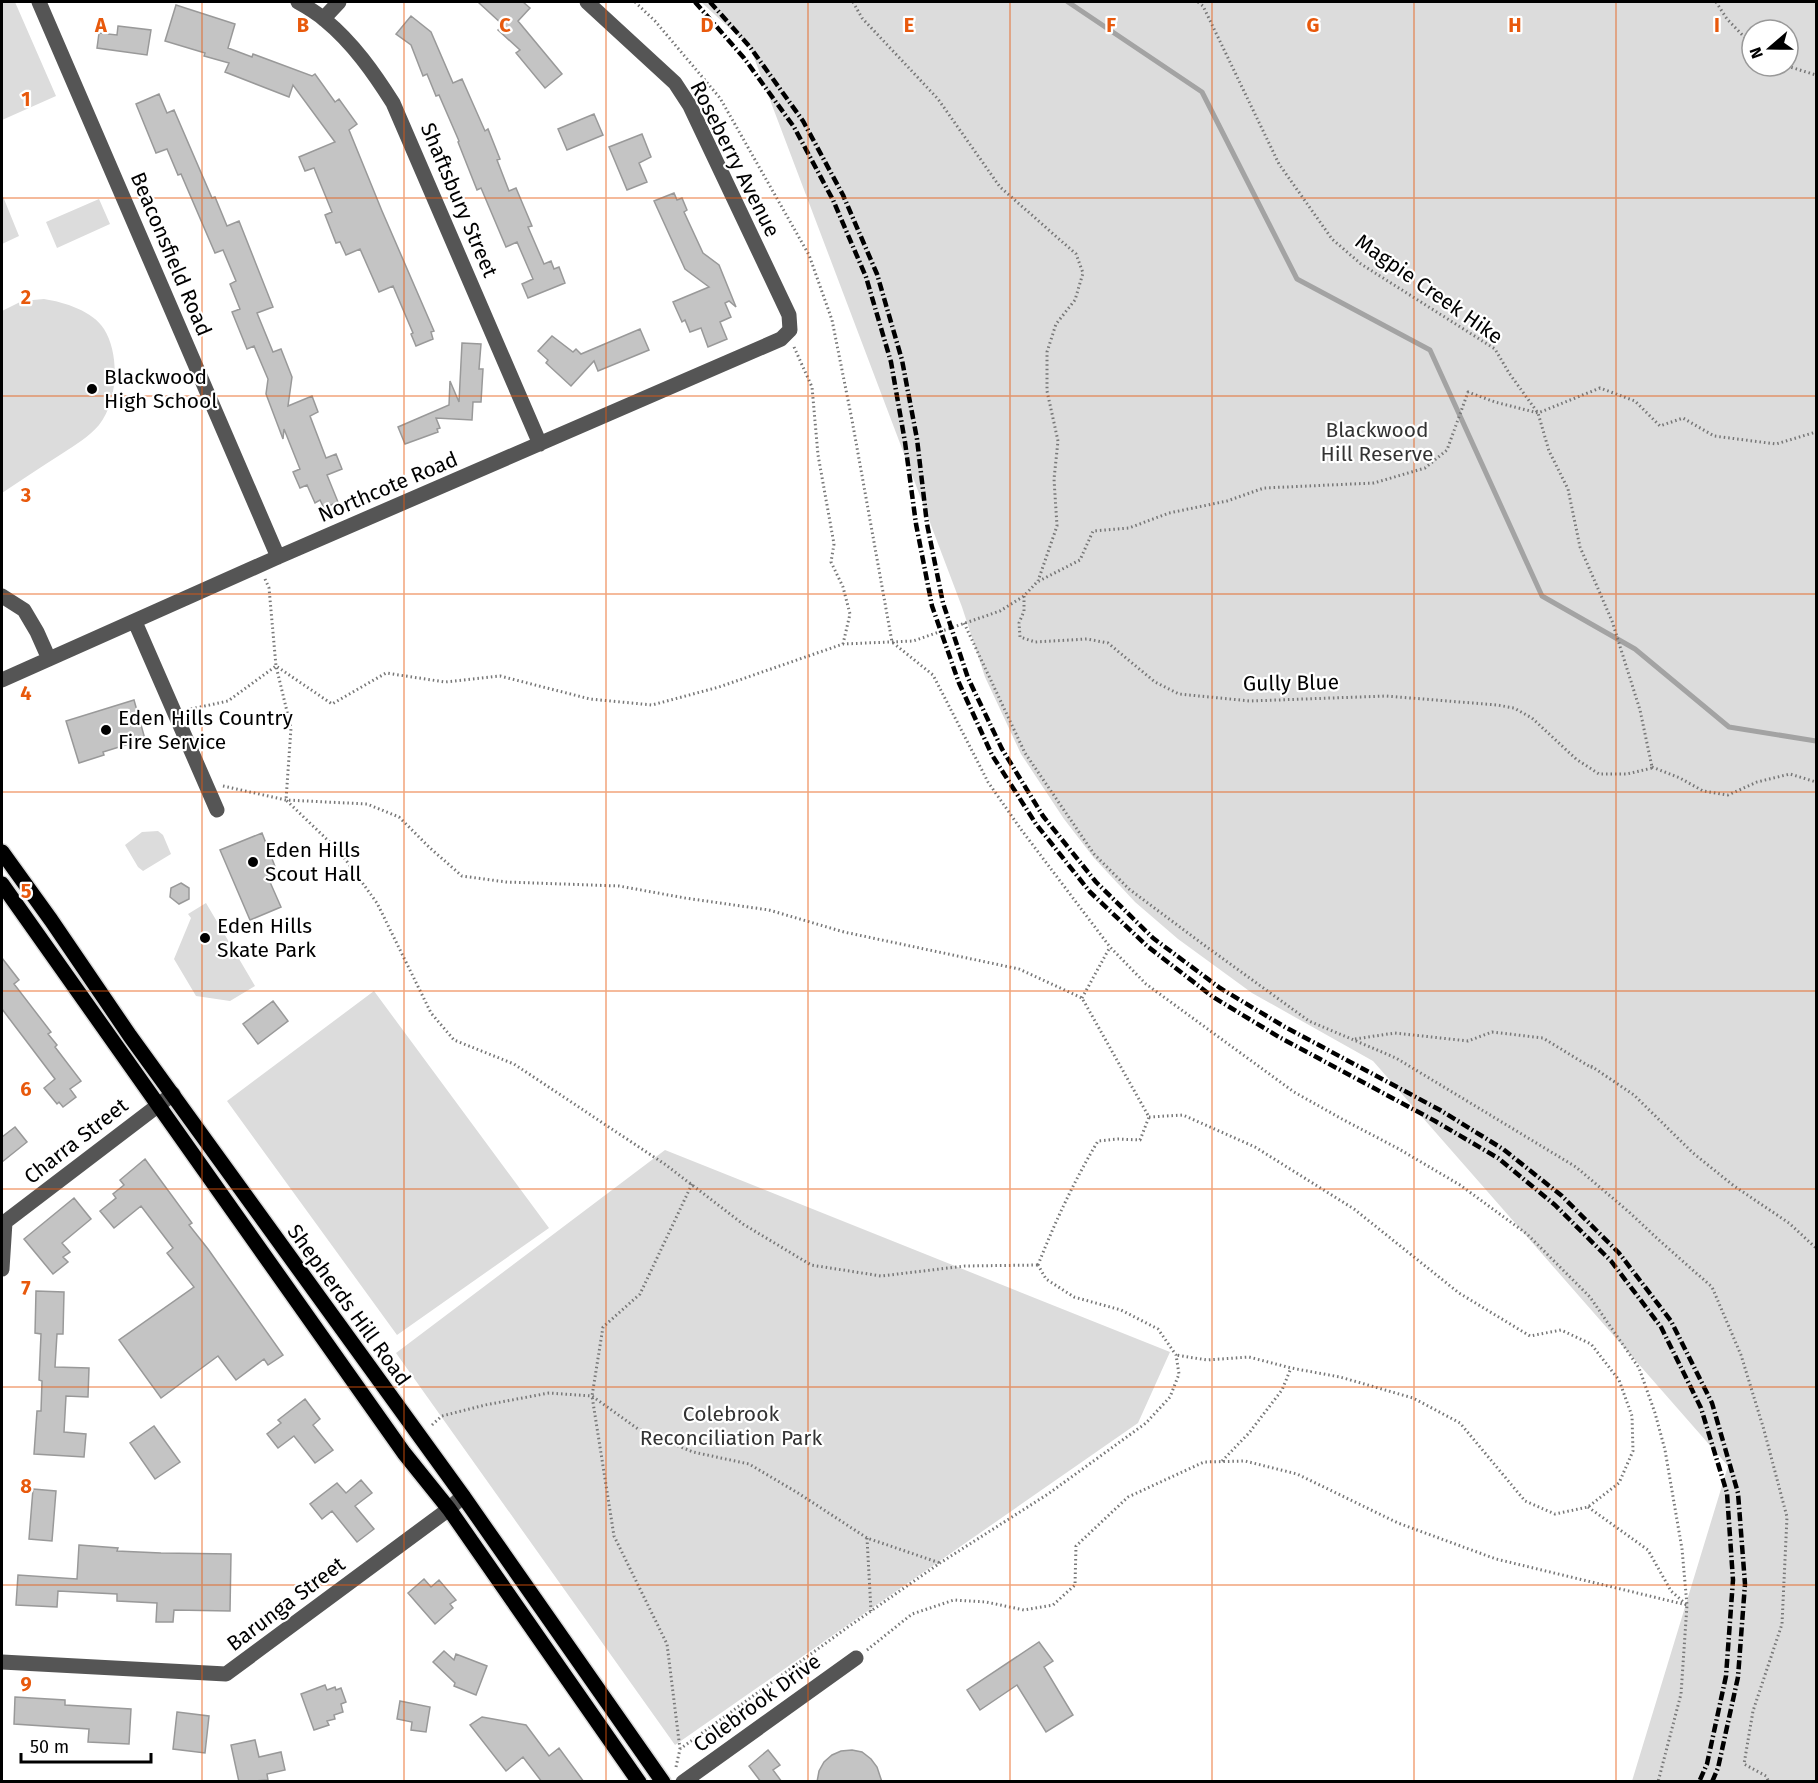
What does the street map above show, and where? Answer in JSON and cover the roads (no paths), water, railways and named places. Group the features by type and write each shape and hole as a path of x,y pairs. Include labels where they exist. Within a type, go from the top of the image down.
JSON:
{"main road":[{"name":"Shepherds Hill Road","path":"2,852 172,1094 463,1496 663,1782"},
{"name":"Shepherds Hill Road","path":"2,884 404,1453 449,1509 639,1782"}],"street":[{"name":"Shaftsbury Street","path":"298,2 324,18 347,40 370,67 393,103 540,444"},
{"path":"324,18 339,2"},
{"name":"Roseberry Avenue","path":"587,2 675,83 690,106 789,315 790,330"},
{"name":"Beaconsfield Road","path":"44,3 279,557"},
{"name":"Northcote Road","path":"2,681 260,565 781,339 790,330"},
{"path":"2,596 24,610 38,632 49,659"},
{"path":"135,622 217,810"},
{"name":"Charra Street","path":"3,1220 172,1094"},
{"path":"2,1269 3,1220"},
{"name":"Barunga Street","path":"2,1662 226,1674 449,1509 463,1496"},
{"name":"Colebrook Drive","path":"679,1776 856,1658"}],"waterway":[{"path":"1068,2 1202,92 1297,279 1430,350 1542,596 1635,649 1729,727 1816,741"}],"railway":[{"path":"695,2 744,58 794,127 833,200 866,277 891,362 916,524 932,606 959,683 992,755 1036,824 1090,892 1147,946 1213,997 1279,1037 1435,1121 1498,1158 1555,1205 1611,1261 1661,1327 1701,1408 1727,1493 1733,1580 1726,1676 1707,1764 1699,1782"},
{"path":"710,2 750,47 803,121 843,195 877,274 902,360 917,439 927,524 943,603 968,678 1002,749 1043,816 1096,882 1153,938 1220,988 1285,1027 1440,1110 1503,1149 1562,1196 1619,1253 1671,1321 1712,1403 1738,1493 1745,1584 1738,1677 1718,1768 1712,1782"}],"place":[{"name":"Blackwood High School","path":"92,389"},
{"name":"Eden Hills Country Fire Service","path":"106,730"},
{"name":"Eden Hills Scout Hall","path":"253,862"},
{"name":"Eden Hills Skate Park","path":"205,938"}],"park label":[{"name":"Blackwood Hill Reserve","path":"1377,442"},
{"name":"Colebrook Reconciliation Park","path":"731,1426"}]}
